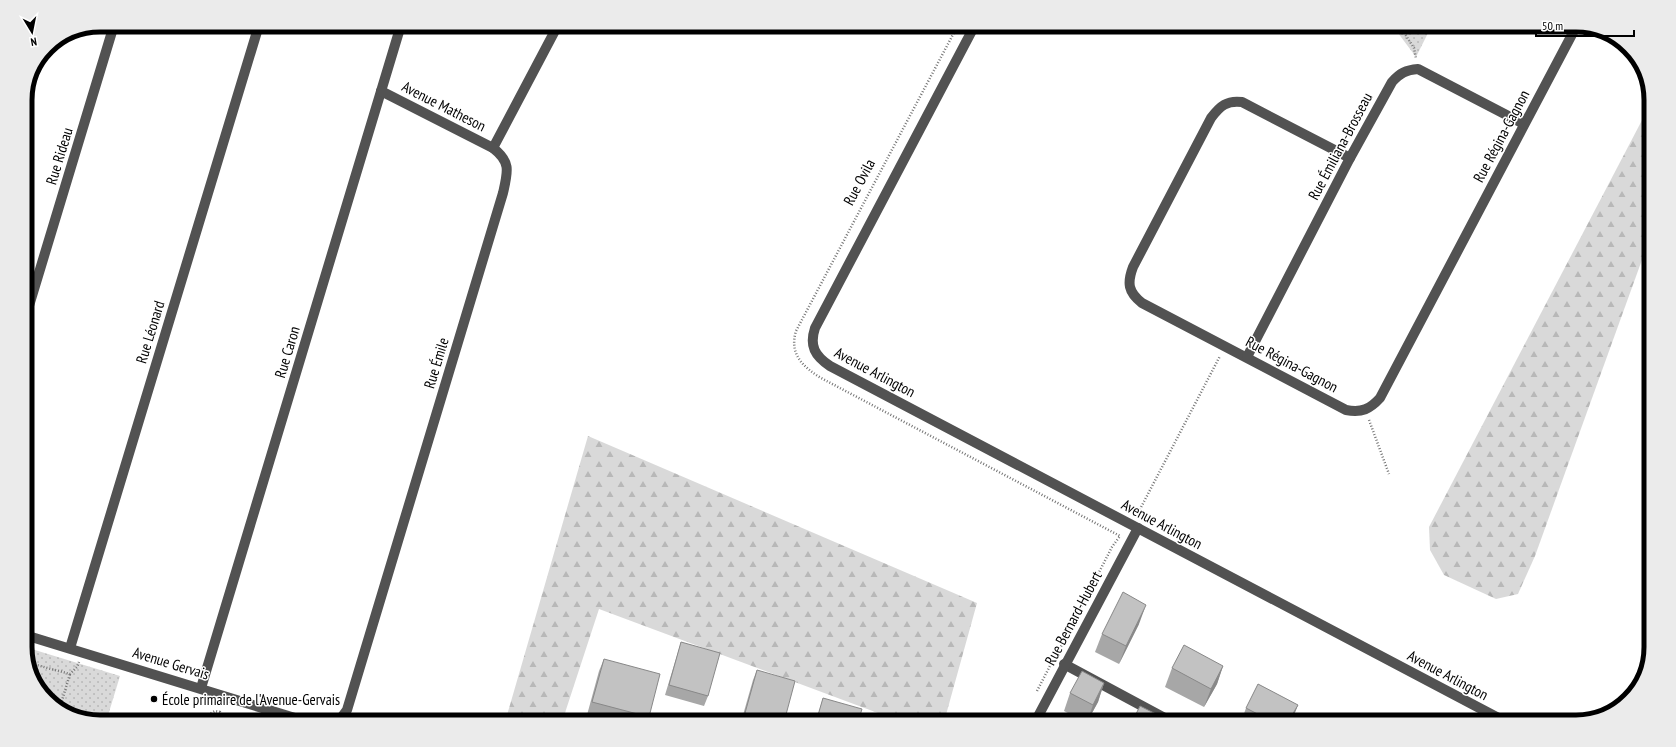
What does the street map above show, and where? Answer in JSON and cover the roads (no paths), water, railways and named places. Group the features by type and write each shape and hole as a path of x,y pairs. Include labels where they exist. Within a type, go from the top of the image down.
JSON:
{"street":[{"name":"Rue Rideau","path":"32,296 112,32"},
{"name":"Rue Léonard","path":"70,648 257,32"},
{"name":"Rue Caron","path":"201,688 399,32"},
{"path":"493,148 554,32"},
{"name":"Rue Ovila","path":"812,343 814,328 971,32"},
{"name":"Rue Régina-Gagnon","path":"1350,158 1242,102 1235,101 1225,103 1217,109 1211,118 1137,260 1130,276 1130,287 1134,296 1142,303 1346,410 1356,412 1366,410 1380,398 1573,32"},
{"name":"Rue Émiliana-Brosseau","path":"1246,357 1350,158 1392,82 1399,74 1408,70 1418,70 1524,124"},
{"name":"Avenue Matheson","path":"381,92 493,148"},
{"name":"Rue Émile","path":"343,715 347,710 503,193 506,167 503,156 493,148"},
{"name":"Avenue Arlington","path":"812,343 816,354 830,366 1493,715"},
{"name":"Rue Bernard-Hubert","path":"1038,715 1064,664 1138,528"},
{"name":"Avenue Gervais","path":"32,637 286,715"},
{"path":"1064,664 1159,715"}],"place":[{"name":"École primaire de l'Avenue-Gervais","path":"154,699"}]}
